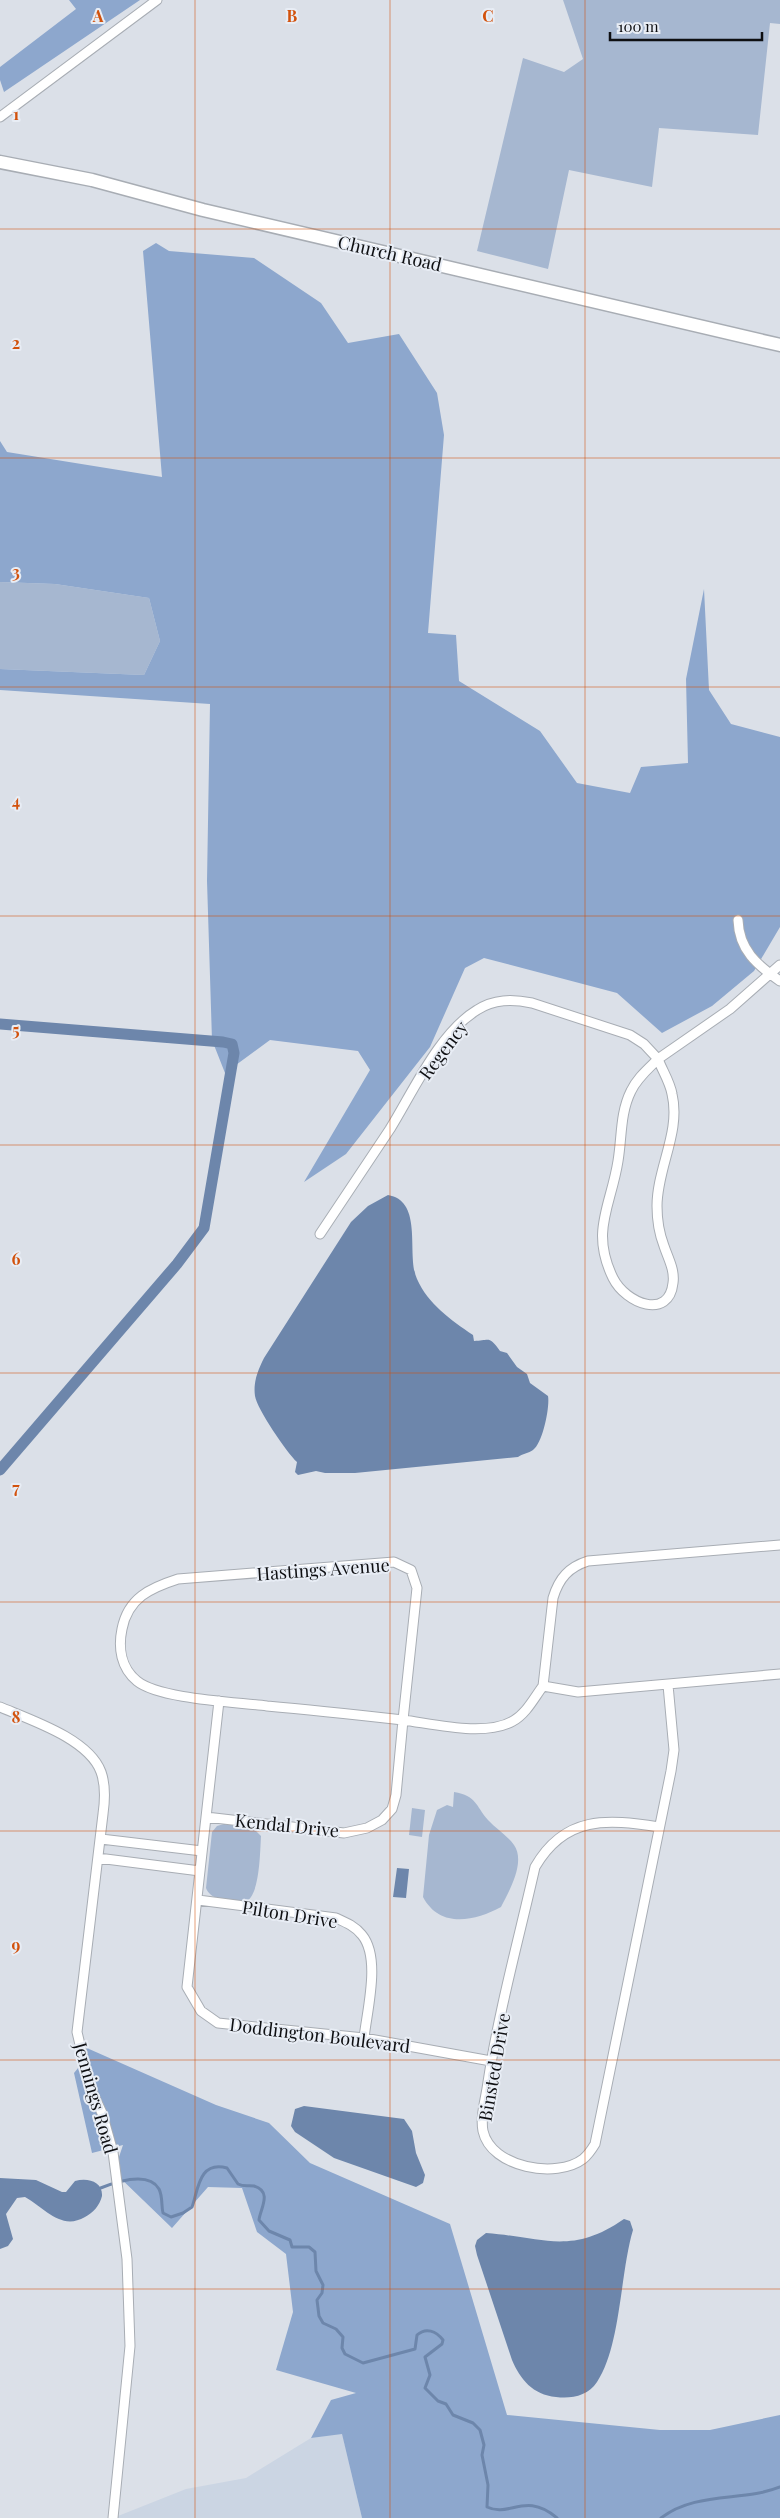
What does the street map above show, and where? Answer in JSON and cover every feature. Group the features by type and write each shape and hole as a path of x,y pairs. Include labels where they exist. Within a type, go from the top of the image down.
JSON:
{"main road":[{"name":"Church Road","path":"0,162 92,180 203,210 780,345"}],"street":[{"path":"0,117 157,0"},
{"path":"738,920 740,935 746,950 760,966 780,981"},
{"path":"658,1059 672,1093 673,1102 672,1131 659,1187 657,1213 661,1236 674,1282 668,1296 654,1304 636,1302 619,1289 605,1257 602,1227 605,1209 616,1172 626,1102 637,1080 658,1059 730,1009 780,965"},
{"name":"Regency","path":"320,1234 390,1129 441,1046 469,1016 486,1005 497,1001 520,1000 543,1006 630,1035 644,1044 658,1059"},
{"path":"403,1720 478,1729 496,1728 513,1721 522,1714 543,1686 553,1598 561,1579 575,1565 588,1561 780,1546"},
{"name":"Hastings Avenue","path":"394,1562 411,1570 417,1588 403,1720 219,1701 152,1690 136,1680 125,1667 121,1655 120,1640 123,1622 130,1606 141,1594 154,1587 178,1579 394,1562"},
{"path":"543,1686 578,1692 780,1674"},
{"name":"Binsted Drive","path":"659,1827 615,1820 577,1827 554,1841 544,1851 535,1867 491,2061 483,2118 483,2131 494,2151 509,2160 530,2167 554,2170 584,2158 595,2144 599,2132 659,1827 674,1750 668,1685"},
{"name":"Doddington Boulevard","path":"219,1701 188,1987 201,2011 218,2023 364,2038 491,2061"},
{"name":"Jennings Road","path":"0,1707 68,1738 93,1758 101,1772 104,1786 101,1839 77,2032 90,2087 102,2114 113,2152 127,2259 130,2346 113,2518"},
{"name":"Kendal Drive","path":"206,1817 344,1833 367,1828 382,1820 392,1809 396,1795 403,1720"},
{"path":"101,1839 202,1851"},
{"path":"98,1858 200,1871"},
{"name":"Pilton Drive","path":"198,1900 336,1918 349,1924 362,1935 366,1942 373,1966 364,2038"}],"shaded area":[{"path":"69,0 140,0 4,92 0,80 0,67 76,9"},
{"path":"563,0 780,0 780,24 770,23 758,135 659,128 652,187 569,170 548,269 477,251 523,58 564,72 583,59"},
{"path":"156,243 169,251 254,258 321,303 348,343 399,334 437,393 444,435 428,633 456,635 459,681 540,731 577,783 630,793 641,767 688,763 686,679 704,589 709,690 731,724 780,737 780,927 754,971 712,1006 662,1033 617,993 484,958 465,968 430,1047 346,1154 304,1182 370,1070 358,1051 270,1040 225,1073 212,1040 207,881 210,704 0,690 0,669 144,675 160,641 149,598 55,584 0,582 0,441 7,452 162,477 143,251"},
{"path":"0,582 55,584 149,598 160,641 144,675 0,669"},
{"path":"388,1195 399,1199 406,1207 412,1230 414,1269 417,1279 427,1296 449,1317 473,1335 474,1341 489,1340 500,1351 507,1353 517,1367 527,1374 530,1383 548,1396 547,1416 543,1432 537,1446 533,1450 518,1457 355,1473 325,1473 316,1471 298,1475 295,1472 297,1462 286,1450 261,1411 255,1396 255,1381 264,1358 351,1222 368,1206"},
{"path":"454,1792 467,1796 475,1802 488,1820 514,1845 518,1860 515,1876 501,1907 480,1916 459,1919 448,1918 439,1914 430,1907 423,1897 429,1835 437,1810 447,1805 453,1807"},
{"path":"412,1808 425,1810 422,1837 409,1835"},
{"path":"224,1824 253,1828 261,1836 257,1881 255,1890 247,1901 218,1899 209,1893 206,1888 212,1832 217,1826"},
{"path":"397,1868 409,1869 406,1898 393,1897"},
{"path":"80,2045 216,2105 269,2123 310,2163 450,2224 507,2415 660,2430 710,2430 780,2415 780,2518 362,2518 342,2434 311,2438 331,2400 356,2393 276,2370 293,2312 286,2254 257,2232 242,2188 208,2187 172,2228 114,2172 123,2145 92,2153 74,2073 83,2062"},
{"path":"304,2106 404,2119 412,2131 416,2153 425,2175 423,2183 416,2187 334,2158 295,2132 291,2126 295,2109"},
{"path":"0,2178 36,2180 62,2192 66,2192 75,2181 90,2180 100,2187 102,2196 98,2206 91,2213 76,2221 61,2220 25,2197 17,2198 6,2214 13,2239 8,2246 0,2249"},
{"path":"624,2219 630,2221 633,2230 625,2267 616,2329 605,2367 593,2387 579,2396 562,2398 541,2393 523,2380 512,2360 477,2255 475,2246 477,2240 486,2233 540,2240 572,2241 605,2230"},
{"path":"342,2433 362,2518 113,2518 186,2489 246,2478 311,2438"}],"waterway":[{"path":"0,1024 223,1042 232,1044 234,1053 204,1228 177,1264 0,1470"},
{"path":"98,2189 121,2181 147,2180 154,2183 159,2189 163,2213 171,2217 183,2213 192,2207 201,2179 210,2169 217,2167 227,2168 238,2184 254,2186 260,2189 263,2192 264,2201 259,2220 269,2231 290,2240 292,2247 309,2247 315,2252 316,2271 323,2285 322,2293 317,2300 319,2316 323,2323 336,2329 343,2337 342,2348 345,2354 363,2363 415,2349 417,2335 424,2331 431,2331 437,2334 443,2340 442,2344 425,2357 430,2375 425,2388 438,2401 446,2404 453,2415 473,2423 480,2430 484,2445 482,2455 488,2485 487,2507 503,2510 519,2506 536,2506 557,2518"},
{"path":"661,2518 689,2504 704,2500 766,2492 780,2487"}]}
